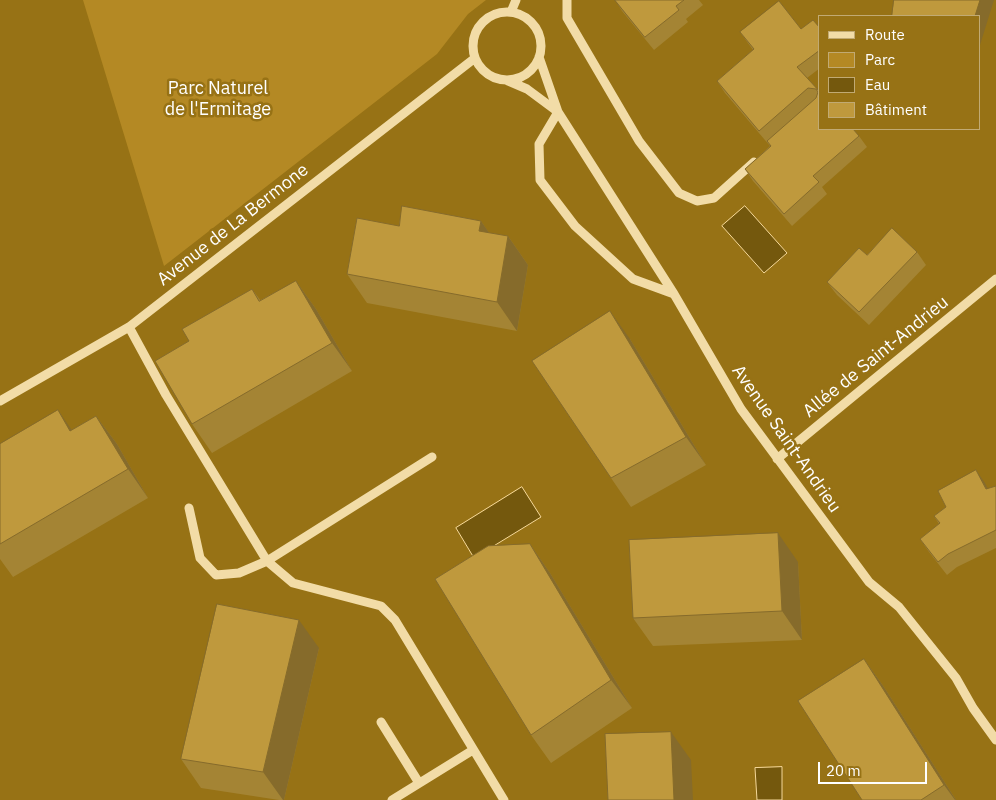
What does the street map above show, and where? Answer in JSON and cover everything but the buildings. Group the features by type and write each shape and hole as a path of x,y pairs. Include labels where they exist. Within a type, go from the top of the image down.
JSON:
{"street":[{"path":"510,12 516,0"},
{"path":"567,0 567,18 639,141 679,193 697,202 714,198 763,154"},
{"path":"510,12 529,20 539,37 538,57 527,73 514,79 506,80 488,74 475,58 473,48 477,29 491,16 510,12"},
{"name":"Avenue Saint-Andrieu","path":"538,57 558,112 674,294 741,409 869,582 899,607 956,678 973,708 996,740"},
{"name":"Avenue de La Bermone","path":"0,401 129,327 475,58"},
{"name":"Avenue Saint-Andrieu","path":"506,80 527,90 558,112"},
{"path":"558,112 539,144 540,180 576,226 633,279 674,294"},
{"name":"Allée de Saint-Andrieu","path":"777,459 996,280"},
{"path":"129,327 166,394 268,561 293,584 381,606 395,620 504,800"},
{"path":"189,508 200,558 216,575 239,573 268,561 432,457"},
{"path":"381,722 419,783"},
{"path":"392,800 473,750"}],"green space":[{"name":"Parc Naturel de l'Ermitage","path":"83,0 486,0 468,14 437,54 164,266"}],"water":[{"path":"745,206 787,253 764,273 722,226"},
{"path":"522,487 541,517 474,558 456,528"},
{"path":"782,767 782,800 757,800 755,768"}]}
